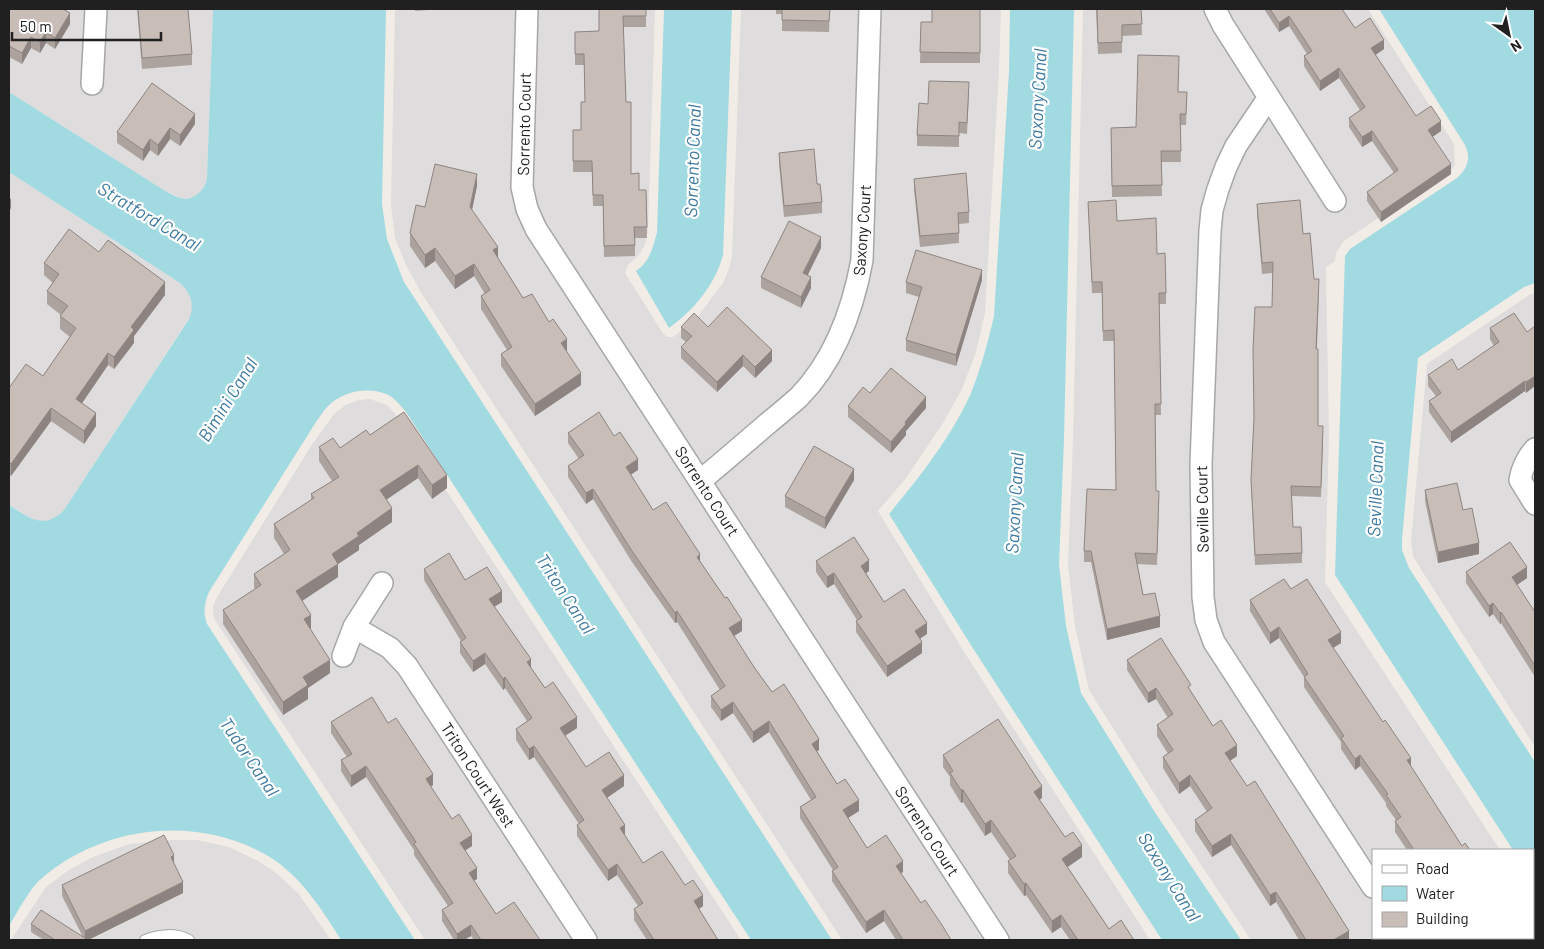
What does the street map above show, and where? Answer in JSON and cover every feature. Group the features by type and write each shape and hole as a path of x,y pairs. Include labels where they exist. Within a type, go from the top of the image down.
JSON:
{"street":[{"path":"92,84 96,9"},
{"name":"Sorrento Court","path":"527,9 522,187 527,209 536,229 998,940"},
{"name":"Saxony Court","path":"700,481 799,396 832,351 846,322 856,292 862,260 870,9"},
{"path":"1215,9 1223,25 1335,201"},
{"name":"Seville Court","path":"1269,97 1236,146 1226,167 1218,188 1212,217 1207,286 1201,464 1203,597 1206,620 1214,642 1372,885"},
{"path":"1535,449 1523,467 1520,480 1535,504"},
{"path":"343,656 354,627 382,583"},
{"name":"Triton Court West","path":"354,627 390,648 407,666 586,940"}],"lane":[{"path":"145,940 162,935 176,936 189,940"}],"shaded area":[{"path":"9,9 213,9 207,178 199,193 194,197 182,199 162,189 9,92"},
{"path":"395,9 655,9 648,230 645,244 640,254 628,265 625,273 662,332 667,337 673,337 696,319 723,283 732,256 741,9 1001,9 985,313 976,352 962,389 943,423 906,478 878,511 966,655 1150,940 842,940 420,291 406,265 395,238 391,205"},
{"path":"1083,9 1368,9 1454,144 1455,165 1452,169 1344,241 1336,253 1335,261 1326,267 1329,437 1325,582 1499,849 1372,849 1372,939 1534,939 1534,902 1535,940 1251,940 1164,809 1089,690 1075,626 1068,565 1073,440"},
{"path":"9,172 180,283 188,290 192,300 193,310 189,318 64,510 54,519 46,521 39,521 27,516 9,505"},
{"path":"1535,293 1535,747 1422,571 1413,556 1411,541 1427,364 1529,295"},
{"path":"370,399 387,405 398,417 741,940 425,940 215,620 213,613 217,597 313,443 335,413 346,405 359,400"},
{"path":"164,840 197,840 229,847 258,861 275,872 298,893 331,940 11,940 46,887 69,870 93,857 129,844"}],"water":[{"path":"213,9 386,9 382,204 387,239 404,282 832,940 751,940 406,412 389,395 370,391 355,392 340,397 328,406 316,422 209,592 205,604 205,616 207,624 415,940 341,940 306,890 280,864 252,848 222,837 190,831 158,831 126,836 96,845 67,860 32,888 9,926 9,505 29,517 43,521 50,520 64,510 189,319 192,304 187,291 180,283 9,172 9,92 162,189 180,198 194,197 204,187 207,178"},
{"name":"Sorrento Canal","path":"664,9 732,9 723,255 709,287 695,305 669,328 636,271 648,258 657,232"},
{"name":"Saxony Canal","path":"1010,9 1074,9 1064,439 1059,565 1066,626 1081,693 1156,814 1241,940 1162,940 974,650 889,514 934,456 963,409 978,374 992,326 1009,71"},
{"name":"Seville Canal","path":"1379,9 1535,9 1535,283 1524,287 1418,358 1402,550 1409,568 1535,762 1535,884 1534,849 1512,849 1335,575 1345,256 1350,249 1457,178 1466,167 1468,159 1465,145"}],"building":[{"path":"9,9 63,9 70,13 55,38 46,32 40,42 31,37 22,53 9,46"},
{"path":"138,9 188,9 192,54 142,58"},
{"path":"599,9 646,9 646,16 623,16 626,102 631,102 631,174 639,173 639,190 646,190 647,227 634,227 635,245 604,246 603,195 593,195 592,161 573,161 573,130 581,130 581,102 585,102 584,54 575,54 575,32 599,31"},
{"path":"782,9 830,9 829,21 782,20"},
{"path":"932,9 980,9 980,53 920,52 921,22 932,22"},
{"path":"1097,9 1141,9 1142,24 1122,25 1122,42 1098,43"},
{"path":"1270,9 1342,9 1355,28 1370,18 1384,40 1371,48 1416,116 1431,106 1441,121 1428,130 1451,164 1381,212 1367,192 1398,170 1372,131 1362,137 1349,118 1365,107 1339,68 1320,81 1304,56 1312,51 1289,16 1279,23"},
{"path":"1138,55 1179,56 1178,92 1187,92 1186,114 1180,114 1181,151 1161,151 1162,185 1112,186 1111,128 1136,127"},
{"path":"929,81 969,82 967,123 959,122 959,136 917,135 919,103 928,104"},
{"path":"152,83 195,114 180,135 170,128 158,145 150,139 143,150 117,132"},
{"path":"814,149 817,184 820,184 822,202 784,206 779,153"},
{"path":"435,164 477,174 470,207 498,247 493,250 523,298 532,294 549,322 553,319 567,339 561,343 581,373 535,404 501,354 512,347 481,296 490,290 474,264 455,276 435,248 425,255 410,233 416,205 425,207"},
{"path":"966,173 969,212 958,213 959,233 920,236 914,179"},
{"path":"1116,200 1117,221 1156,218 1157,254 1165,253 1166,293 1159,293 1161,404 1155,404 1156,491 1159,491 1157,554 1135,553 1143,595 1155,593 1160,616 1107,629 1091,551 1084,551 1087,489 1116,490 1114,330 1103,331 1102,282 1092,282 1088,202"},
{"path":"1300,200 1303,234 1310,233 1314,279 1319,279 1316,349 1318,349 1318,426 1323,426 1321,487 1291,486 1293,527 1301,527 1302,553 1255,555 1251,479 1254,418 1253,349 1255,307 1272,307 1273,262 1262,263 1257,204"},
{"path":"789,221 821,237 803,273 811,277 801,297 761,277"},
{"path":"69,229 99,252 108,240 165,282 131,327 134,330 114,357 108,353 76,399 96,413 84,431 51,408 11,464 9,462 9,388 26,364 43,376 76,328 60,316 68,306 47,291 59,274 44,263"},
{"path":"916,250 982,270 956,355 906,340 922,287 906,282"},
{"path":"727,307 772,350 755,367 743,355 717,382 681,347 692,336 681,327 694,313 708,327"},
{"path":"1514,313 1527,332 1535,326 1535,376 1451,432 1429,401 1441,393 1428,375 1452,359 1458,370 1499,342 1490,328"},
{"path":"891,368 926,397 891,442 848,406 863,387 870,393"},
{"path":"404,412 447,475 432,485 418,465 380,490 392,508 357,533 359,536 332,554 338,564 296,591 311,615 304,619 330,660 303,677 308,685 283,702 223,610 261,585 254,574 290,550 274,524 314,498 311,494 339,477 319,447 333,438 340,448 366,430 370,435"},
{"path":"599,412 614,436 620,432 638,459 626,467 653,510 666,502 700,554 697,557 742,620 729,628 754,667 772,692 784,684 819,739 812,744 837,784 845,779 859,800 843,810 867,848 886,835 903,861 896,866 921,903 925,900 951,940 903,940 884,910 866,922 832,871 838,867 800,807 816,797 769,721 753,732 733,702 721,710 711,696 725,686 677,611 675,613 632,551 593,489 586,493 568,466 584,455 568,433"},
{"path":"814,446 854,469 825,518 785,496"},
{"path":"1457,483 1463,510 1472,508 1479,543 1438,552 1425,490"},
{"path":"854,537 869,560 861,566 884,602 904,589 927,623 915,631 922,642 887,666 856,621 862,617 834,573 827,577 816,561"},
{"path":"1510,542 1527,567 1512,577 1535,612 1535,666 1501,612 1493,603 1489,606 1466,572"},
{"path":"449,553 465,580 487,567 502,591 489,599 531,659 527,662 545,688 553,682 577,717 560,728 586,767 609,752 624,775 602,790 625,825 620,828 643,863 662,851 685,885 693,880 703,895 694,901 718,940 654,940 634,909 643,903 617,864 608,870 577,825 584,820 534,746 529,749 516,729 532,718 505,677 503,679 485,653 473,661 460,642 466,638 424,569"},
{"path":"1284,579 1291,589 1307,579 1341,632 1328,640 1383,722 1385,720 1411,758 1407,760 1462,846 1465,843 1469,849 1413,849 1395,821 1401,817 1386,795 1388,794 1360,755 1355,759 1341,738 1344,736 1304,677 1308,674 1279,627 1270,633 1250,600"},
{"path":"1161,638 1191,685 1188,687 1213,726 1221,720 1237,745 1225,753 1247,786 1255,781 1349,931 1336,940 1306,940 1276,892 1270,895 1231,834 1212,846 1195,820 1212,808 1190,775 1179,783 1163,757 1173,750 1157,725 1173,714 1156,688 1148,693 1127,660"},
{"path":"372,697 388,723 396,718 433,774 426,779 452,819 459,814 472,835 460,843 477,868 469,873 496,914 514,902 540,940 481,940 471,925 457,934 442,910 453,903 366,766 351,776 341,760 352,754 331,722"},
{"path":"998,719 1042,786 1034,792 1065,837 1073,832 1082,845 1062,859 1109,929 1121,920 1134,940 1078,940 1061,915 1052,921 1026,883 1024,884 1008,861 1016,856 991,820 985,824 950,773 953,771 943,755"},
{"path":"164,835 174,855 171,857 183,882 85,931 62,885"},
{"path":"41,910 88,940 55,940 31,924"},
{"path":"1534,930 1535,932 1535,940 1475,940 1534,939"}],"water label":[{"name":"Stratford Canal","path":"149,217"},
{"name":"Bimini Canal","path":"228,400"},
{"name":"Triton Canal","path":"565,594"},
{"name":"Tudor Canal","path":"249,757"}]}
